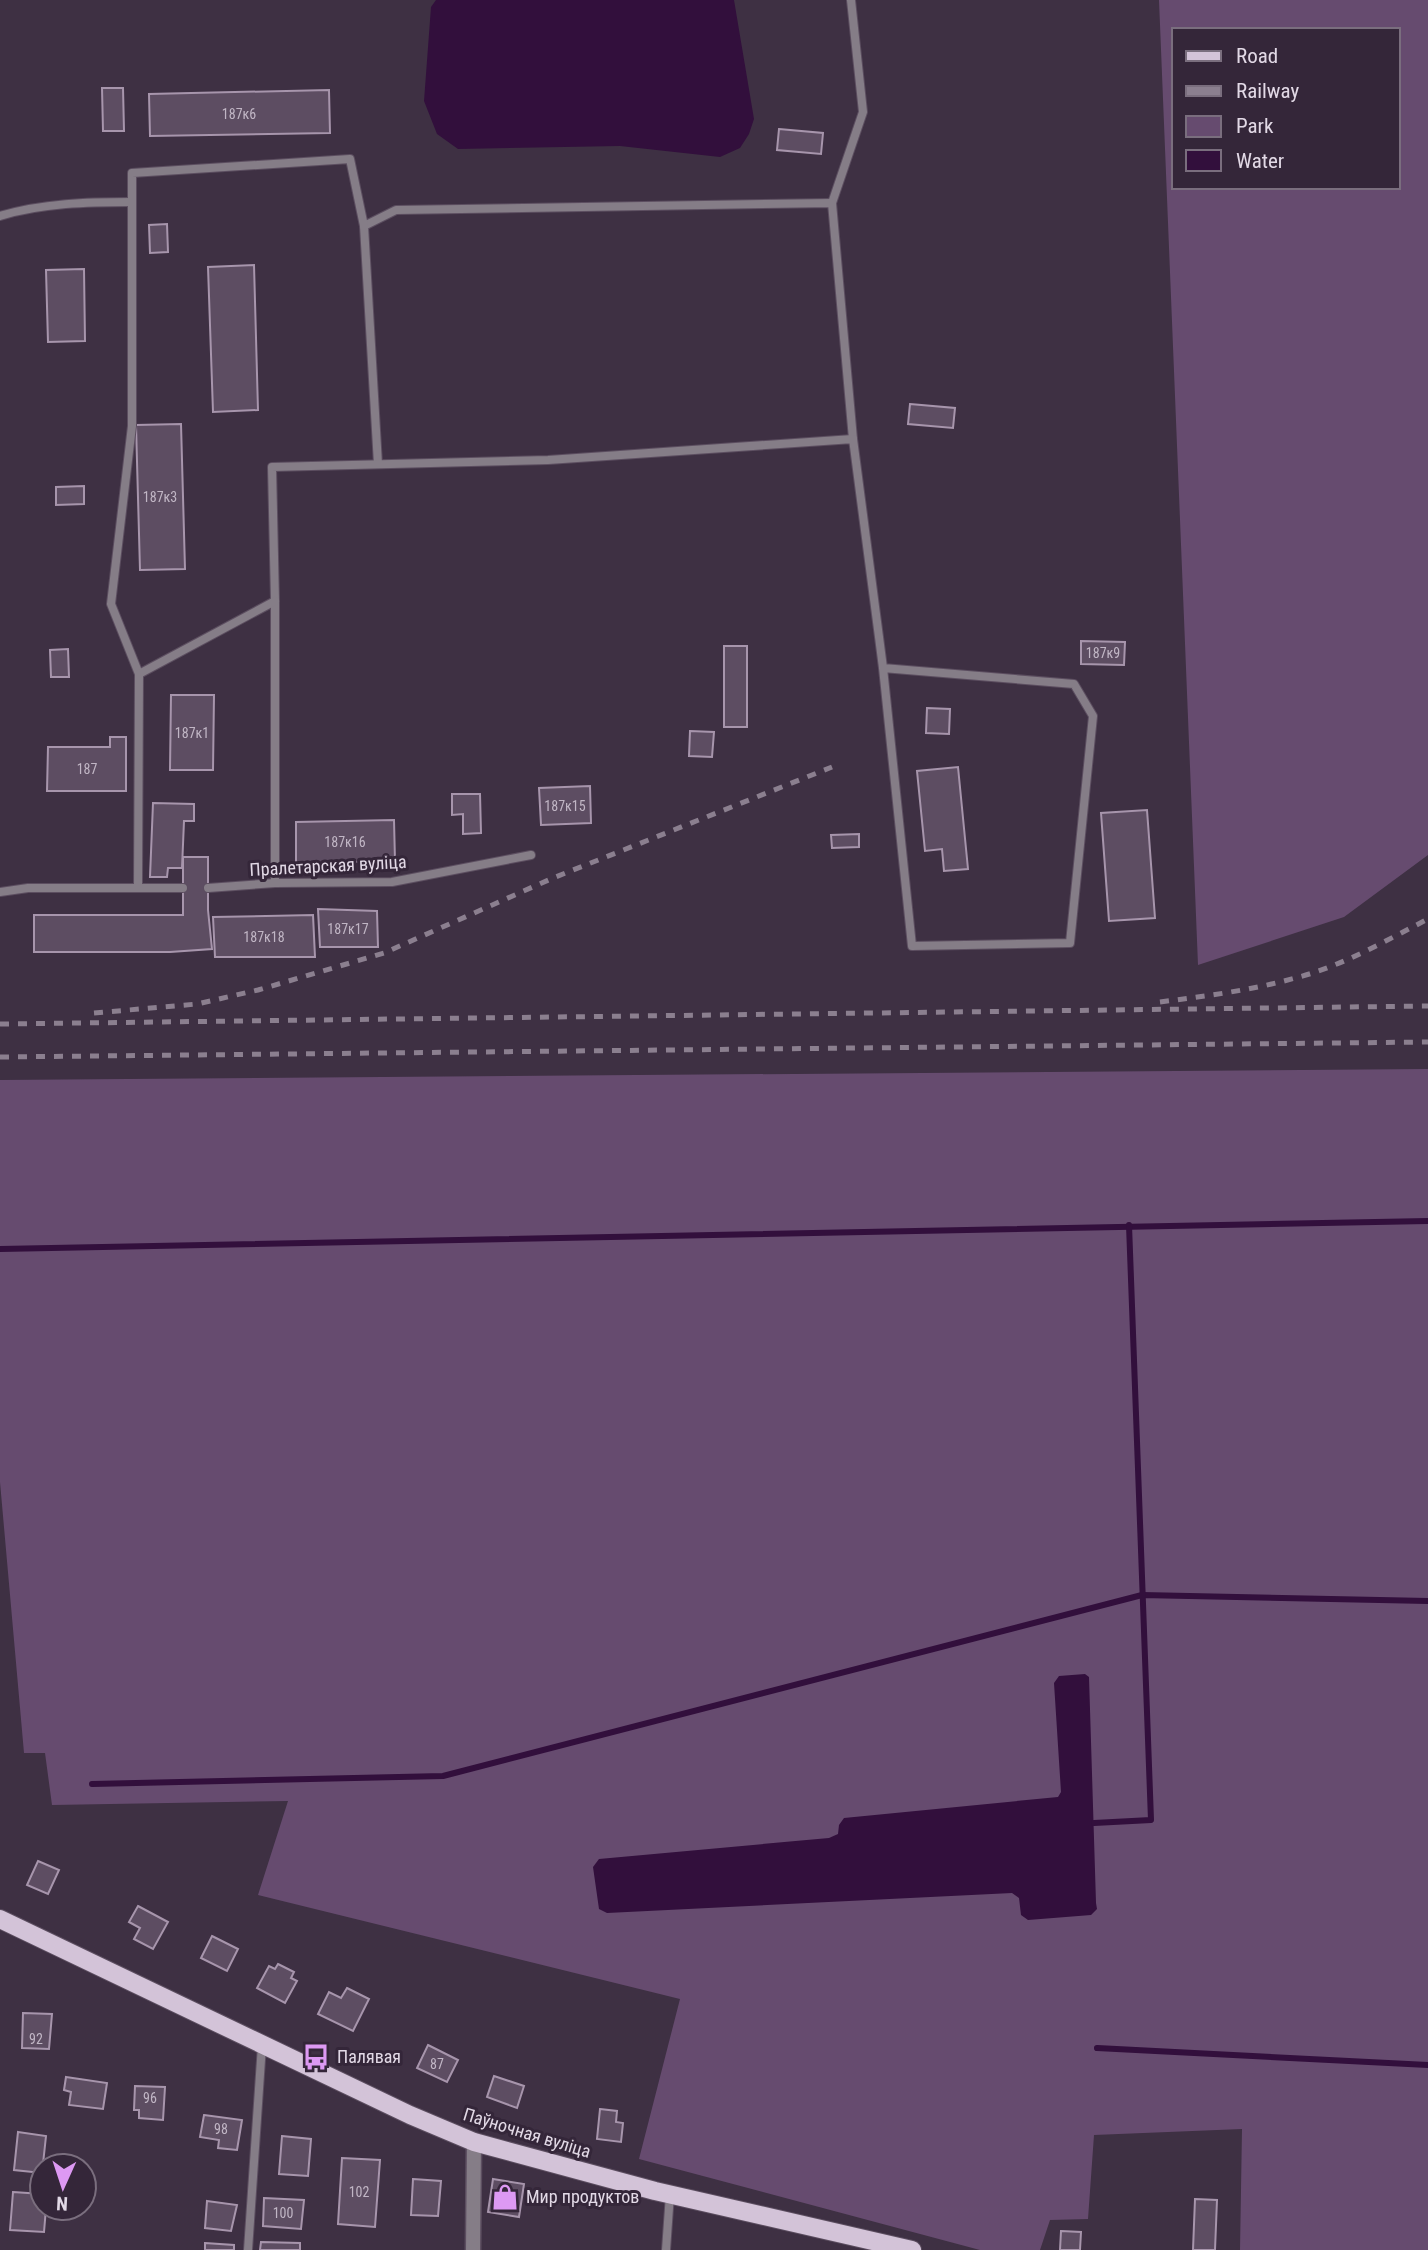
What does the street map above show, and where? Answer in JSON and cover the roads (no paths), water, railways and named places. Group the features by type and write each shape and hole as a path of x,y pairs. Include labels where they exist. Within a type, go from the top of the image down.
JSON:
{"main road":[{"name":"Паўночная вуліца","path":"0,1919 410,2115 474,2142 670,2194 912,2250"}],"street":[{"path":"473,2250 474,2142"}],"lane":[{"path":"850,0 863,112 832,203 853,439 883,668 912,946 1070,943 1093,716 1074,684 883,668"},
{"path":"138,888 139,674 111,604 132,426 132,173 350,159 364,226 378,464"},
{"path":"0,216 22,209 132,202"},
{"path":"364,226 396,210 832,203"},
{"path":"275,883 272,467 548,460 853,439"},
{"path":"139,674 275,601"},
{"name":"Пралетарская вуліца","path":"208,888 275,883 392,882 531,855"},
{"path":"0,892 28,888 183,888"},
{"path":"248,2250 262,2045"},
{"path":"666,2250 670,2194"}],"water":[{"path":"436,0 734,0 754,119 749,134 740,148 720,157 620,146 458,149 437,134 424,101 431,7"},
{"path":"1085,1674 1089,1677 1097,1909 1091,1915 1028,1920 1021,1915 1019,1898 1012,1893 607,1913 599,1909 593,1867 599,1859 829,1838 838,1834 839,1825 844,1818 1058,1797 1061,1792 1054,1683 1059,1676"}],"waterway":[{"path":"0,1249 1428,1221"},
{"path":"1094,1823 1151,1820 1129,1225"},
{"path":"92,1784 443,1776 1142,1595 1428,1601"},
{"path":"1097,2048 1428,2065"}],"railway":[{"path":"94,1013 197,1004 258,990 384,953 553,878 832,767"},
{"path":"1160,1002 1247,989 1316,972 1428,919"},
{"path":"0,1024 1428,1006"},
{"path":"0,1057 1428,1042"}],"place":[{"name":"Палявая","path":"316,2057"},
{"name":"Мир продуктов","path":"505,2197"}]}
